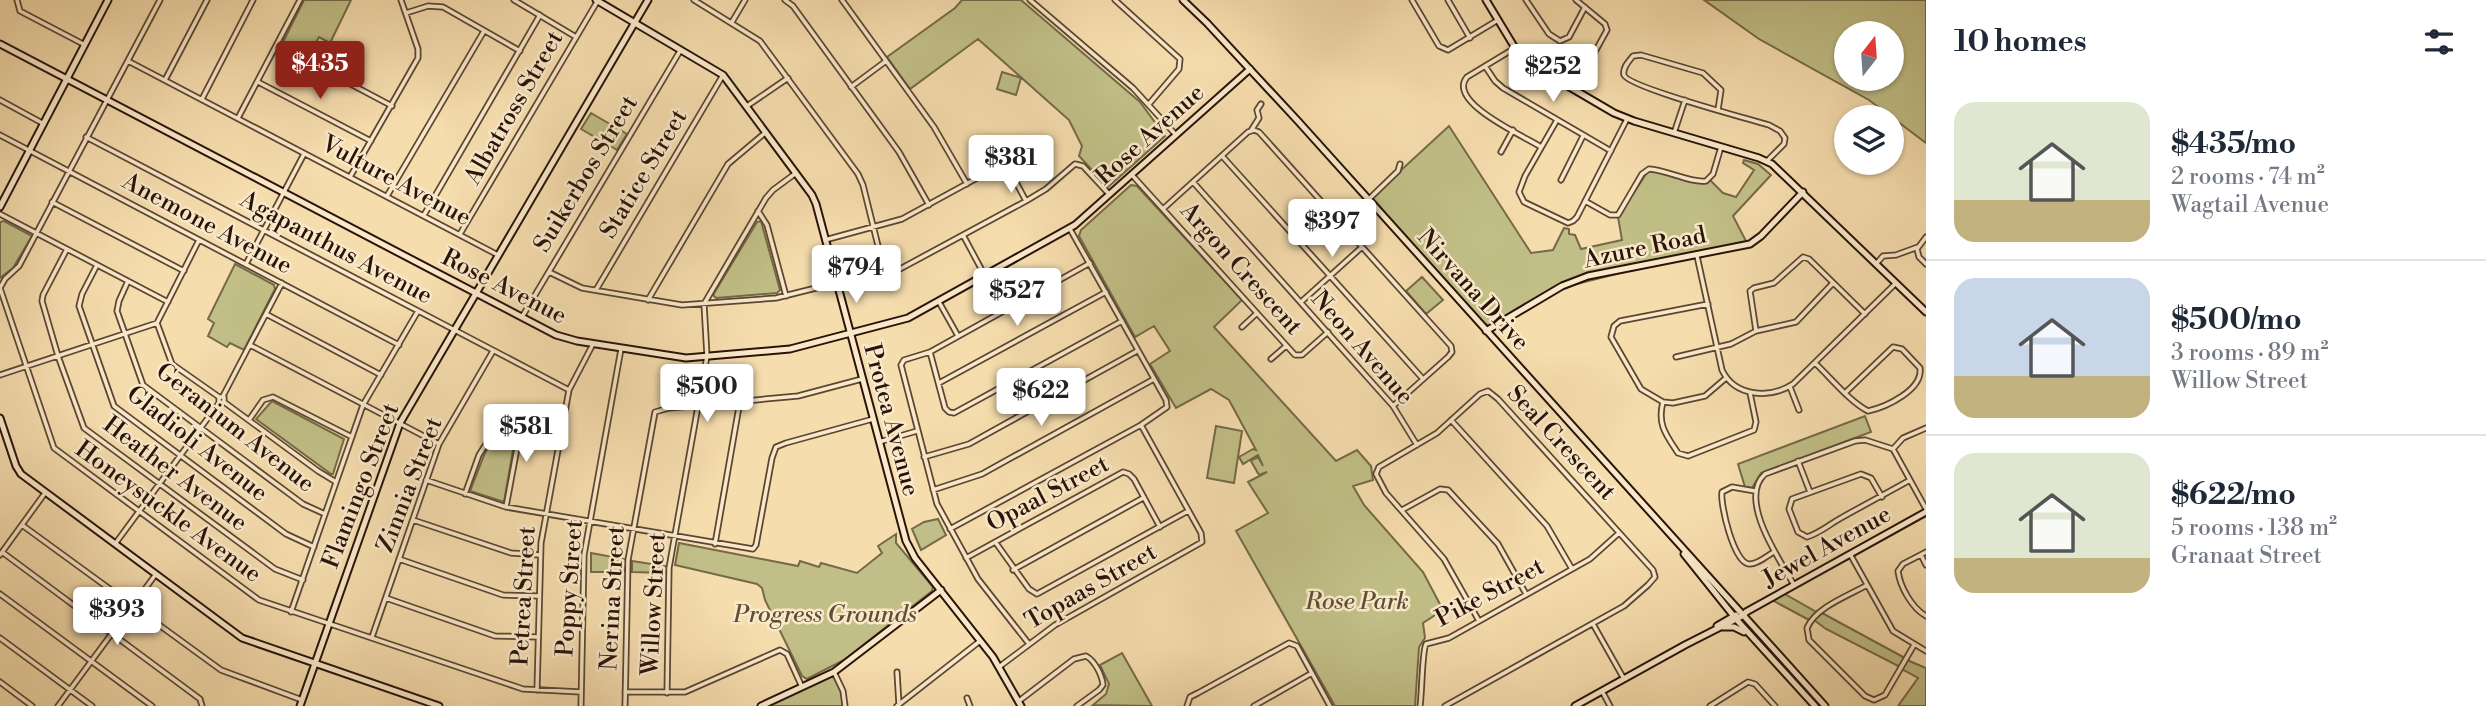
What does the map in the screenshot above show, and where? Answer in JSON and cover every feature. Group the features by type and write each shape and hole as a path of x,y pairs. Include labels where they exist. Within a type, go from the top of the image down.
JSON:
{"street":[{"path":"17,0 20,11 85,45"},
{"path":"0,207 108,0"},
{"name":"Honeysuckle Avenue","path":"160,0 18,268 5,279 0,290 54,448 259,600 523,689 581,692"},
{"path":"165,80 207,0"},
{"path":"202,99 253,0"},
{"path":"238,118 300,0"},
{"path":"350,177 417,63 419,55 401,0"},
{"path":"514,0 576,37"},
{"name":"Protea Avenue","path":"597,0 723,75 815,201 905,541 999,667 1020,704"},
{"name":"Albatross Street","path":"460,234 597,0"},
{"name":"Flamingo Street","path":"302,703 400,423 648,0"},
{"path":"732,22 745,0"},
{"path":"785,0 793,6 899,152 929,205"},
{"path":"842,0 934,127 967,184"},
{"path":"1030,0 1149,104 1176,135"},
{"path":"1115,0 1180,60 1179,69 1149,104"},
{"name":"Nirvana Drive","path":"1183,0 1250,69 1669,535 1716,582 1825,706"},
{"path":"1412,0 1441,48 1450,50 1498,20"},
{"path":"1448,0 1470,38"},
{"path":"1486,0 1515,48 1527,62 1574,90 1627,119 1767,161 1803,192 1926,312"},
{"path":"1526,0 1546,31 1560,41 1569,37 1585,7"},
{"path":"1574,90 1607,30 1605,24 1576,0"},
{"path":"697,1 757,38 860,178 884,269 890,272 900,270 1026,201 1046,189 1076,164 1083,166 1110,195"},
{"path":"406,13 428,6 440,6 520,51"},
{"path":"424,215 540,15"},
{"path":"387,196 484,31"},
{"name":"Rose Avenue","path":"0,44 561,337 678,358 783,350 908,318 1070,229 1250,69"},
{"path":"277,45 392,106"},
{"path":"1515,48 1467,76 1462,82 1462,88 1477,109 1541,147"},
{"name":"Suikerbos Street","path":"522,317 680,50"},
{"path":"1718,110 1721,90 1706,74 1641,55 1633,56 1626,65 1624,75 1630,82 1685,100 1718,110 1769,125 1782,133 1784,144 1767,161"},
{"name":"Vulture Avenue","path":"128,61 498,255"},
{"path":"851,87 886,61"},
{"path":"1485,66 1494,81 1503,88 1611,151"},
{"name":"Statice Street","path":"596,290 723,75"},
{"path":"747,106 788,78"},
{"path":"257,82 371,141"},
{"path":"0,100 44,124"},
{"path":"1674,133 1685,100"},
{"path":"1163,209 1251,131 1259,118 1257,110 1261,104"},
{"path":"1557,120 1520,185 1521,199 1568,223 1573,221 1585,201 1627,119"},
{"path":"1501,152 1513,130"},
{"path":"1251,131 1259,132 1452,348 1448,357 1393,406"},
{"path":"648,300 728,164 766,132"},
{"name":"Anemone Avenue","path":"0,135 399,345"},
{"path":"1561,180 1583,136"},
{"name":"Agapanthus Avenue","path":"86,137 569,390"},
{"path":"1585,201 1610,215 1618,215 1648,169 1706,181 1713,174 1721,147"},
{"path":"246,264 304,153"},
{"path":"1222,156 1423,379"},
{"path":"1368,200 1398,171 1400,164"},
{"path":"825,240 902,219 998,166 1005,166 1011,172 1026,201"},
{"path":"704,304 758,211 773,190 796,173"},
{"name":"Argon Crescent","path":"1132,175 1295,355 1302,355 1328,332"},
{"name":"Neon Avenue","path":"1193,183 1393,406 1417,445"},
{"name":"Azure Road","path":"1486,331 1562,286 1581,278 1753,243 1803,192"},
{"path":"52,202 184,271"},
{"path":"758,211 767,225 786,296"},
{"path":"0,214 168,302"},
{"path":"950,530 1141,425 1165,411 1167,406 1070,229"},
{"path":"963,235 985,275"},
{"path":"1876,264 1883,256 1896,255 1918,247 1926,237"},
{"path":"0,375 157,323 199,240"},
{"path":"1301,302 1362,247"},
{"path":"1918,247 1919,257 1926,264"},
{"name":"Heather Avenue","path":"66,249 42,301 83,426 277,571 303,580"},
{"path":"1697,254 1726,378 1750,393 1790,387 1896,283"},
{"path":"1756,331 1750,291 1774,283 1800,258 1809,259 1865,314"},
{"path":"1029,644 981,582 937,504 901,368 904,360 930,352 1090,263"},
{"name":"Gladioli Avenue","path":"97,265 79,303 112,403 286,534 314,547"},
{"path":"549,272 579,287 682,305 786,296 836,283"},
{"name":"Geranium Avenue","path":"128,281 117,307 143,385 303,504 325,514"},
{"path":"115,544 221,400 282,283"},
{"path":"1676,357 1740,342 1756,331 1796,322 1833,283"},
{"path":"939,384 1106,292"},
{"path":"939,302 958,336"},
{"name":"Willow Street","path":"667,693 669,576 707,356 704,304"},
{"path":"1708,304 1620,321 1612,329 1611,340 1641,389 1663,402 1673,403 1705,396 1726,378"},
{"path":"291,612 363,405 418,311"},
{"path":"1242,327 1257,313"},
{"path":"266,314 381,374"},
{"path":"930,352 946,410 952,413 1122,321"},
{"path":"157,323 172,364 336,482"},
{"name":"Petrea Street","path":"537,691 540,555 569,390 593,344"},
{"path":"250,345 439,444"},
{"path":"1270,359 1286,346"},
{"path":"1846,392 1893,347 1902,349 1926,373"},
{"name":"Poppy Street","path":"581,706 584,555 621,348"},
{"path":"924,457 969,444 1138,350"},
{"name":"Zinnia Street","path":"372,637 439,444 493,351"},
{"path":"1815,363 1865,410 1895,402 1918,379 1920,368"},
{"name":"Nerina Street","path":"625,706 628,565 655,412 660,409 799,396 862,379"},
{"path":"933,490 982,474 1154,379"},
{"path":"1790,387 1799,410"},
{"name":"Seal Crescent","path":"1445,706 1629,603 1655,577 1653,570 1492,393 1486,391 1417,445 1376,470 1383,490 1444,559 1479,621"},
{"path":"1663,402 1659,417 1661,424 1678,453 1688,456 1754,430 1756,422 1750,393"},
{"path":"249,420 264,400 273,397 352,437"},
{"path":"715,544 740,401"},
{"path":"465,494 479,456 506,415 563,424"},
{"path":"506,507 523,416"},
{"path":"0,418 17,469 241,637 439,706"},
{"path":"426,480 506,507 754,549 776,447 873,419"},
{"path":"1451,420 1547,526 1572,569"},
{"path":"995,542 1013,570 1031,591 1039,594 1188,511 1141,425"},
{"path":"1893,449 1905,436 1926,428"},
{"path":"879,442 917,431"},
{"path":"1794,586 1762,526 1755,491 1765,474 1858,440 1893,449 1926,510"},
{"path":"1798,461 1810,492"},
{"name":"Opaal Street","path":"966,558 1121,473 1131,476 1160,527"},
{"path":"1882,497 1871,478 1864,474 1792,499 1788,507 1796,528 1804,537 1816,533 1882,497 1910,480"},
{"path":"1755,491 1732,487 1722,492 1721,501 1731,539 1742,561 1748,564 1755,563 1775,551"},
{"path":"1402,510 1440,489 1448,490 1497,544 1526,594"},
{"path":"46,493 1,554 197,696 202,706"},
{"path":"1013,570 1144,497"},
{"name":"Jewel Avenue","path":"1743,613 1926,510"},
{"name":"Topaas Street","path":"999,667 1055,625 1202,542 1202,536 1188,511"},
{"path":"413,520 511,553 540,555"},
{"path":"22,525 224,672 302,703"},
{"name":"Pike Street","path":"1420,706 1424,646 1429,642 1449,638 1572,569 1595,555 1619,533"},
{"name":"Nirvana Drive","path":"1669,535 1735,618 1815,706"},
{"path":"1926,552 1901,566 1898,575 1915,608 1926,616"},
{"path":"1850,554 1891,628 1898,636 1926,651"},
{"path":"1921,555 1926,565"},
{"path":"399,559 503,594 539,596"},
{"path":"58,706 156,574"},
{"path":"1867,585 1831,604 1813,619 1807,628 1809,639 1865,696 1874,700 1885,695 1914,645"},
{"path":"761,706 834,672 941,590"},
{"path":"0,594 152,706"},
{"path":"386,598 495,636 538,637"},
{"path":"1683,646 1721,628 1743,613"},
{"path":"1575,706 1735,618"},
{"path":"1593,624 1624,679"},
{"path":"1721,628 1740,629 1754,640"},
{"path":"0,638 92,706"},
{"path":"898,705 980,641"},
{"path":"1186,706 1188,699 1287,643 1297,646 1330,706"},
{"path":"625,692 688,691 780,650 787,654 802,687"},
{"path":"1020,704 1074,659 1086,656 1093,661 1103,685 1077,706"},
{"path":"834,672 843,691 845,706"},
{"path":"897,672 898,705"},
{"path":"1254,706 1312,673"},
{"path":"0,682 32,706"},
{"path":"1713,705 1744,683 1751,682 1775,706"},
{"path":"1602,691 1610,706"},
{"path":"967,698 970,706"}],"green space":[{"path":"304,0 351,0 330,43 319,37 308,57 283,42"},
{"path":"962,0 1021,0 1140,102 1165,136 1108,187 1079,156 1082,146 1069,120 978,39 910,89 887,57 955,8"},
{"path":"1704,0 1926,0 1926,143 1904,126 1904,105 1876,105 1853,91 1904,91 1904,21 1834,21 1834,81 1759,39"},
{"path":"1002,72 1021,78 1016,95 997,89"},
{"path":"591,113 627,134 617,150 581,129"},
{"path":"1449,126 1531,253 1553,250 1564,228 1569,229 1569,234 1575,235 1581,249 1622,240 1618,217 1648,171 1689,181 1710,180 1723,193 1736,197 1754,170 1743,163 1744,160 1758,164 1771,175 1733,216 1746,241 1553,290 1489,326 1483,323 1373,199 1374,195"},
{"name":"Rose Park","path":"1131,185 1137,186 1242,300 1214,327 1336,461 1357,450 1371,466 1373,480 1353,486 1364,505 1423,572 1443,610 1423,623 1425,638 1419,647 1415,706 1335,706 1236,531 1268,513 1248,482 1267,472 1259,475 1251,461 1258,457 1263,466 1258,455 1243,464 1239,457 1256,450 1229,400 1211,389 1176,408 1150,364 1170,351 1154,326 1135,337 1079,236 1081,230"},
{"path":"4,221 32,236 13,268 0,278 0,222"},
{"path":"761,221 780,290 777,293 716,298 713,295 757,222"},
{"path":"235,264 274,285 275,289 244,350 230,343 227,347 208,336 214,323 208,319"},
{"path":"1422,277 1443,300 1426,314 1406,291"},
{"path":"1020,380 1034,405 1015,415 1001,389"},
{"path":"272,401 344,439 333,474 256,419"},
{"path":"1865,416 1871,432 1761,473 1752,488 1745,487 1738,464"},
{"path":"508,418 518,421 504,502 470,491 485,453 504,420"},
{"path":"1216,426 1242,431 1234,483 1207,478"},
{"path":"938,519 946,535 921,550 912,529 924,522"},
{"name":"Progress Grounds","path":"896,534 896,543 933,587 932,591 844,660 807,679 802,676 765,600 762,588 757,584 675,565 679,543 798,566 800,561 819,567 821,563 857,573 882,553 878,546"},
{"path":"591,553 624,559 624,572 591,572"},
{"path":"632,561 665,566 665,573 632,572"},
{"path":"1783,593 1818,613 1809,620 1772,600"},
{"path":"1822,613 1905,658 1900,667 1826,629 1814,620"},
{"path":"1122,653 1152,706 1093,705 1106,694 1109,684 1100,665"},
{"path":"1907,660 1926,668 1926,706 1898,706 1918,678 1902,669"},
{"path":"830,676 835,678 842,693 843,706 765,706"}]}
